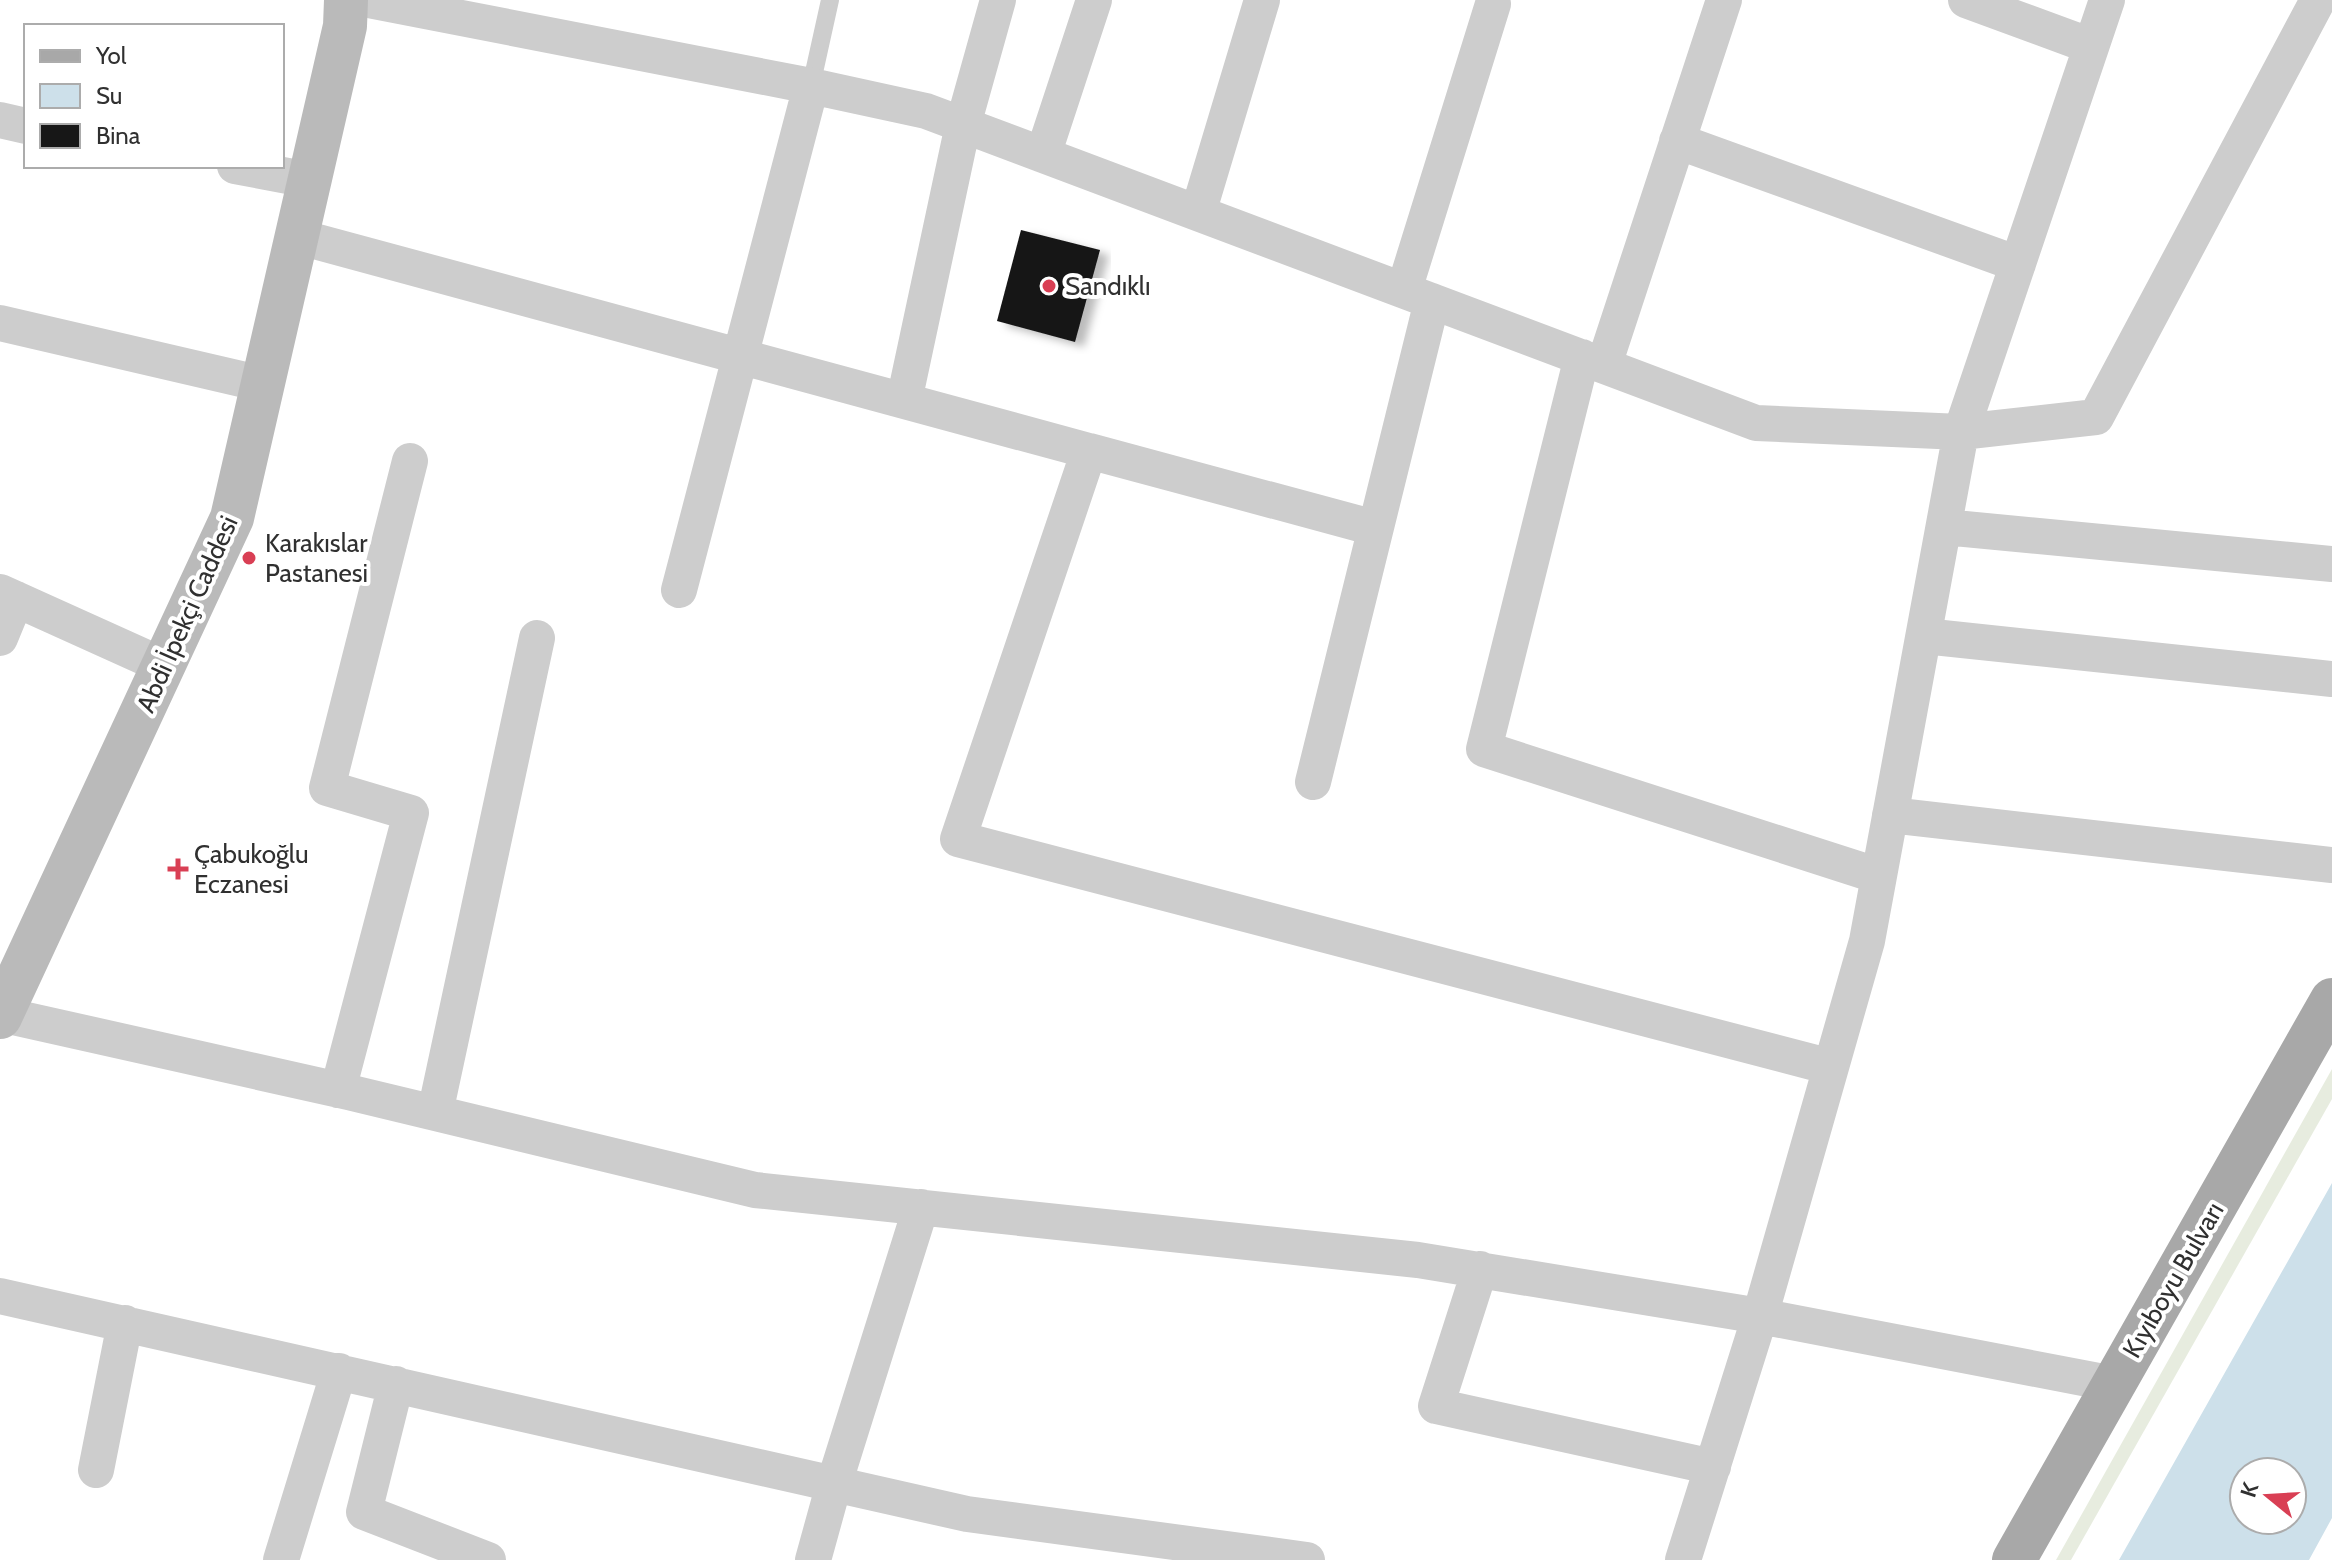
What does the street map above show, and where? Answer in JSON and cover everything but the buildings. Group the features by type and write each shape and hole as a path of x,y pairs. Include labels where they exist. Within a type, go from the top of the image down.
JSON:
{"main road":[{"name":"Abdi İpekçi Caddesi","path":"1,1015 232,518 345,26 346,0"},
{"name":"Kıyıboyu Bulvarı","path":"2014,1560 2332,1000"}],"street":[{"path":"369,0 926,111 1756,423 1961,432 2096,417 2318,0"},
{"path":"904,401 963,125 998,0"},
{"path":"1043,155 1094,0"},
{"path":"1198,213 1262,0"},
{"path":"1724,0 1677,141 1593,361 1484,749 1879,876"},
{"path":"1966,0 2091,46"},
{"path":"1683,1560 1760,1316 1867,941 1961,432 2107,0"},
{"path":"1313,782 1375,528 1418,295 1493,4"},
{"path":"679,590 811,86"},
{"path":"0,120 24,126"},
{"path":"1677,141 2018,264"},
{"path":"246,168 309,180"},
{"path":"296,236 1375,528"},
{"path":"0,323 262,384"},
{"path":"1089,451 958,839 1831,1067"},
{"path":"338,1090 411,813 327,788 410,461"},
{"path":"1944,527 2332,564"},
{"path":"0,638 8,596 164,666"},
{"path":"1924,636 2332,679"},
{"path":"435,1113 537,638"},
{"path":"1890,815 2332,865"},
{"path":"1,1015 338,1090 755,1190 1402,1258 1480,1269 1760,1316 2114,1384"},
{"path":"813,1560 921,1207"},
{"path":"1480,1269 1436,1406 1713,1467"},
{"path":"0,1296 967,1514 1269,1558 1307,1560"},
{"path":"96,1470 125,1323"},
{"path":"281,1560 339,1371"},
{"path":"396,1384 364,1512 488,1560"}],"lane":[{"path":"811,86 830,0"}],"shaded area":[{"path":"2332,1069 2332,1099 2071,1560 2056,1560"}],"water":[{"path":"2332,1183 2332,1518 2309,1560 2119,1560"}],"place":[{"name":"Sandıklı","path":"1049,286"},
{"name":"Karakıslar Pastanesi","path":"249,558"},
{"name":"Çabukoğlu Eczanesi","path":"178,869"}]}
